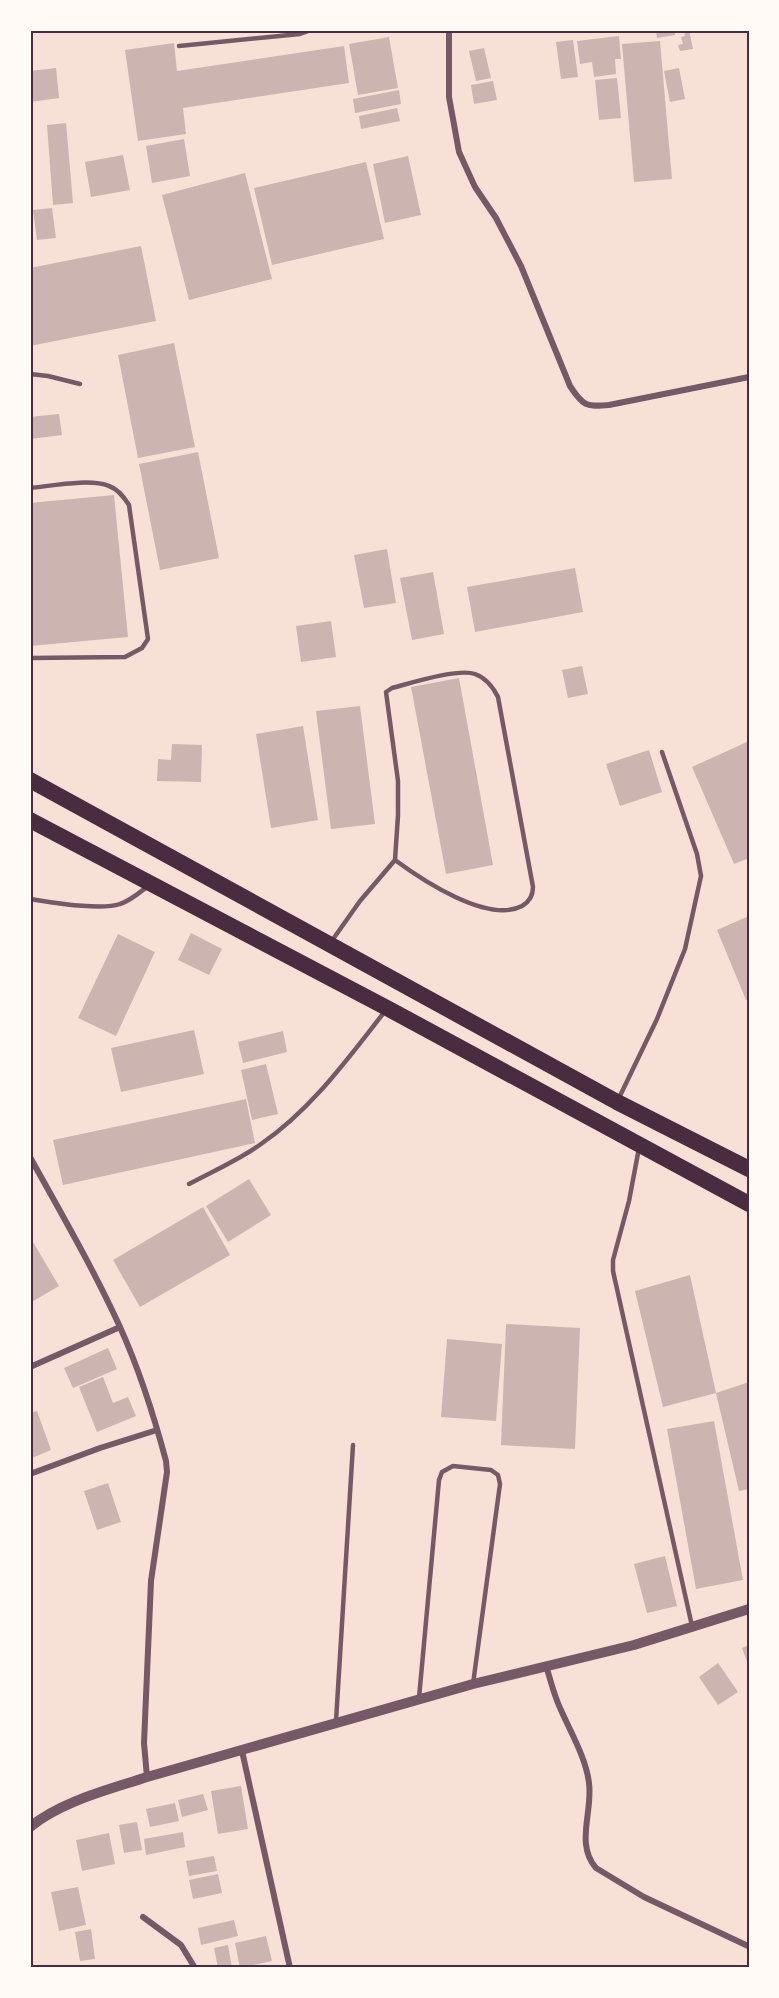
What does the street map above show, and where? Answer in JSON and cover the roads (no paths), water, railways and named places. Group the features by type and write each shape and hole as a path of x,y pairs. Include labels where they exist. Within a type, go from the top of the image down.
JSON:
{"highway":[{"path":"30,780 617,1102 749,1169"},
{"path":"30,820 153,883 749,1204"}],"street":[{"path":"449,30 449,97 459,152 470,177 496,218 521,266 570,387 577,398 584,404 592,406 609,405 749,377"},
{"path":"30,1157 97,1279 120,1327 166,1461 167,1472 151,1581 144,1743 147,1775"},
{"path":"30,1367 120,1327"},
{"path":"30,1474 157,1430"},
{"path":"30,1827 45,1816 147,1775 242,1751 473,1684 634,1645 749,1609"},
{"path":"546,1666 587,1773 590,1800 585,1841 590,1862 644,1897 748,1946"},
{"path":"242,1751 290,1968"},
{"path":"143,1917 181,1945 195,1968"}],"lane":[{"path":"179,46 300,34 311,30"},
{"path":"30,374 80,384"},
{"path":"30,488 97,483 108,485 126,499 129,505 148,639 142,648 125,657 30,658"},
{"path":"329,945 360,902 395,860 398,781 386,692 392,688 455,673 476,674 489,684 498,697 533,894 526,903 515,909 488,910 435,887 395,860"},
{"path":"617,1102 657,1019 685,949 700,885 701,876 697,854 662,752"},
{"path":"30,899 70,905 113,906 130,899 153,883"},
{"path":"189,1184 243,1156 286,1125 340,1068 387,1008"},
{"path":"640,1145 629,1201 613,1260 613,1271 692,1627"},
{"path":"336,1723 353,1445"},
{"path":"419,1699 439,1480 442,1472 453,1466 491,1470 498,1476 500,1484 473,1684"}]}
